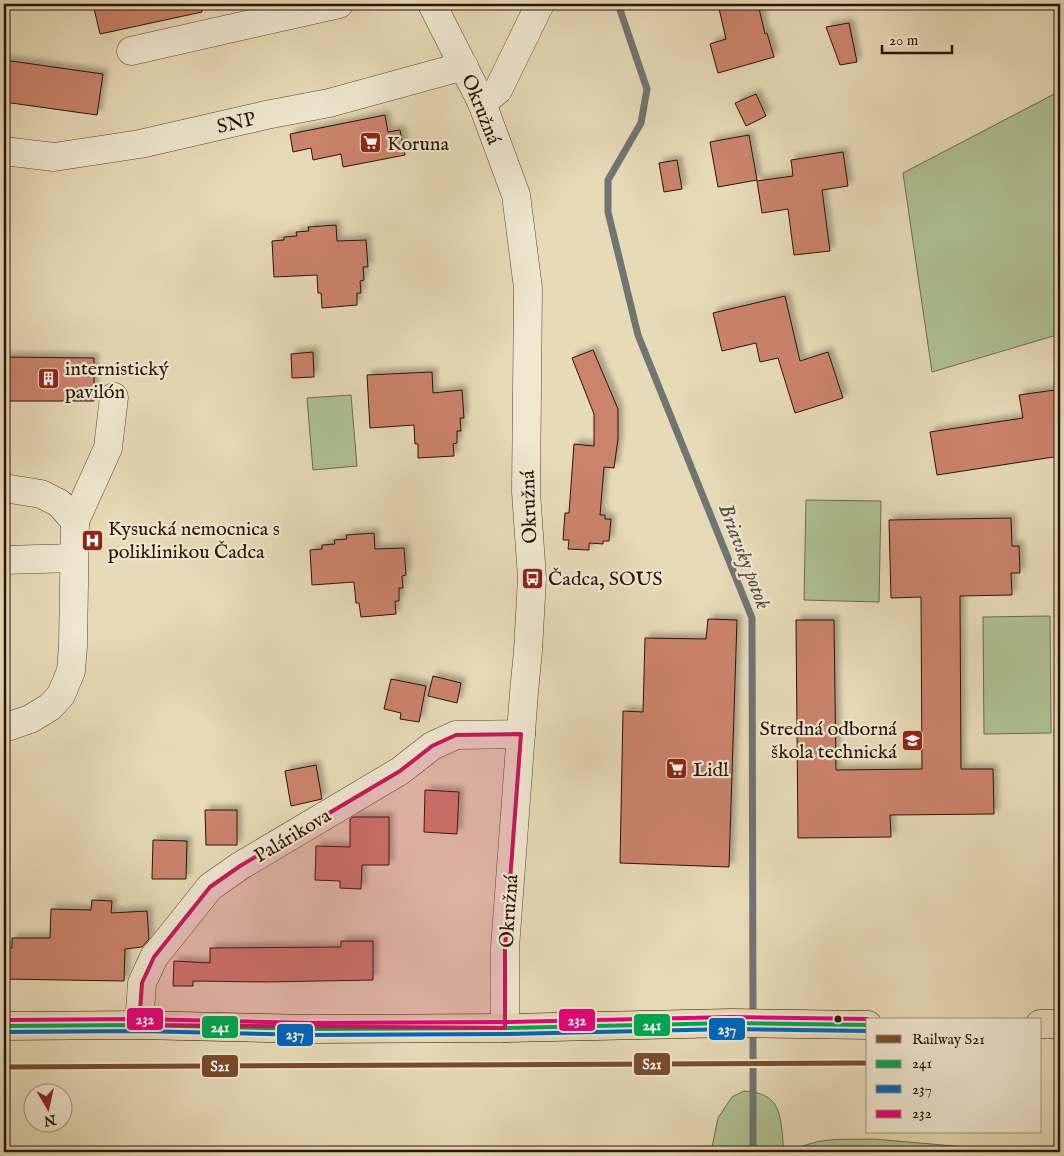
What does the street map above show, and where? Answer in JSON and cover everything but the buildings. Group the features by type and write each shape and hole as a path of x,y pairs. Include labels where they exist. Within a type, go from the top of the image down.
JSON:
{"main road":[{"path":"4,1026 139,1025 312,1029 505,1028 731,1022 806,1025 866,1024"},
{"path":"1042,1024 1060,1024"}],"street":[{"path":"131,51 340,4"},
{"name":"Okružná","path":"432,4 482,103 516,195 528,288 526,492 532,578 505,948 505,1028"},
{"path":"482,103 498,90 540,4"},
{"name":"SNP","path":"4,151 54,156 140,144 329,103 464,66"},
{"path":"4,728 30,719 50,707 61,694 71,671 75,521 108,448 114,397"},
{"path":"4,488 41,494 59,503 75,521"},
{"path":"4,560 74,558"},
{"name":"Palárikova","path":"139,1025 142,982 154,957 210,888 240,866 400,771 432,746 456,735 521,734"}],"highlighted area":[{"path":"521,734 505,948 505,1028 139,1025 142,983 154,957 210,887 240,866 400,771 432,746 456,735"}],"green space":[{"path":"1060,91 1060,334 932,372 903,173"},
{"path":"351,395 357,466 313,470 307,398"},
{"path":"806,500 881,501 879,602 804,600"},
{"path":"1050,616 1051,733 984,734 983,617"},
{"path":"744,1091 767,1097 774,1103 780,1119 784,1152 711,1152 718,1118 732,1097"},
{"path":"874,1139 1022,1152 793,1152 811,1143 821,1141"}],"waterway":[{"name":"Briavsky potok","path":"618,4 647,89 641,123 608,180 608,212 638,335 752,618 753,1018"},
{"name":"Briavsky potok","path":"753,1029 753,1152"}],"rail line":[{"name":"S21","path":"4,1067 866,1063"}],"transit line":[{"name":"232","path":"4,1020 139,1019 312,1023 505,1022 731,1017 866,1019"},
{"name":"241","path":"4,1026 139,1025 312,1029 505,1028 731,1023 866,1025"},
{"name":"237","path":"4,1032 139,1031 312,1035 505,1034 731,1029 866,1031"}],"place":[{"name":"Koruna","path":"371,143"},
{"name":"internistický pavilón","path":"49,379"},
{"name":"Kysucká nemocnica s poliklinikou Čadca","path":"92,540"},
{"name":"Čadca, SOUS","path":"532,578"},
{"name":"Stredná odborná škola technická","path":"913,740"},
{"name":"Lidl","path":"677,769"}]}
